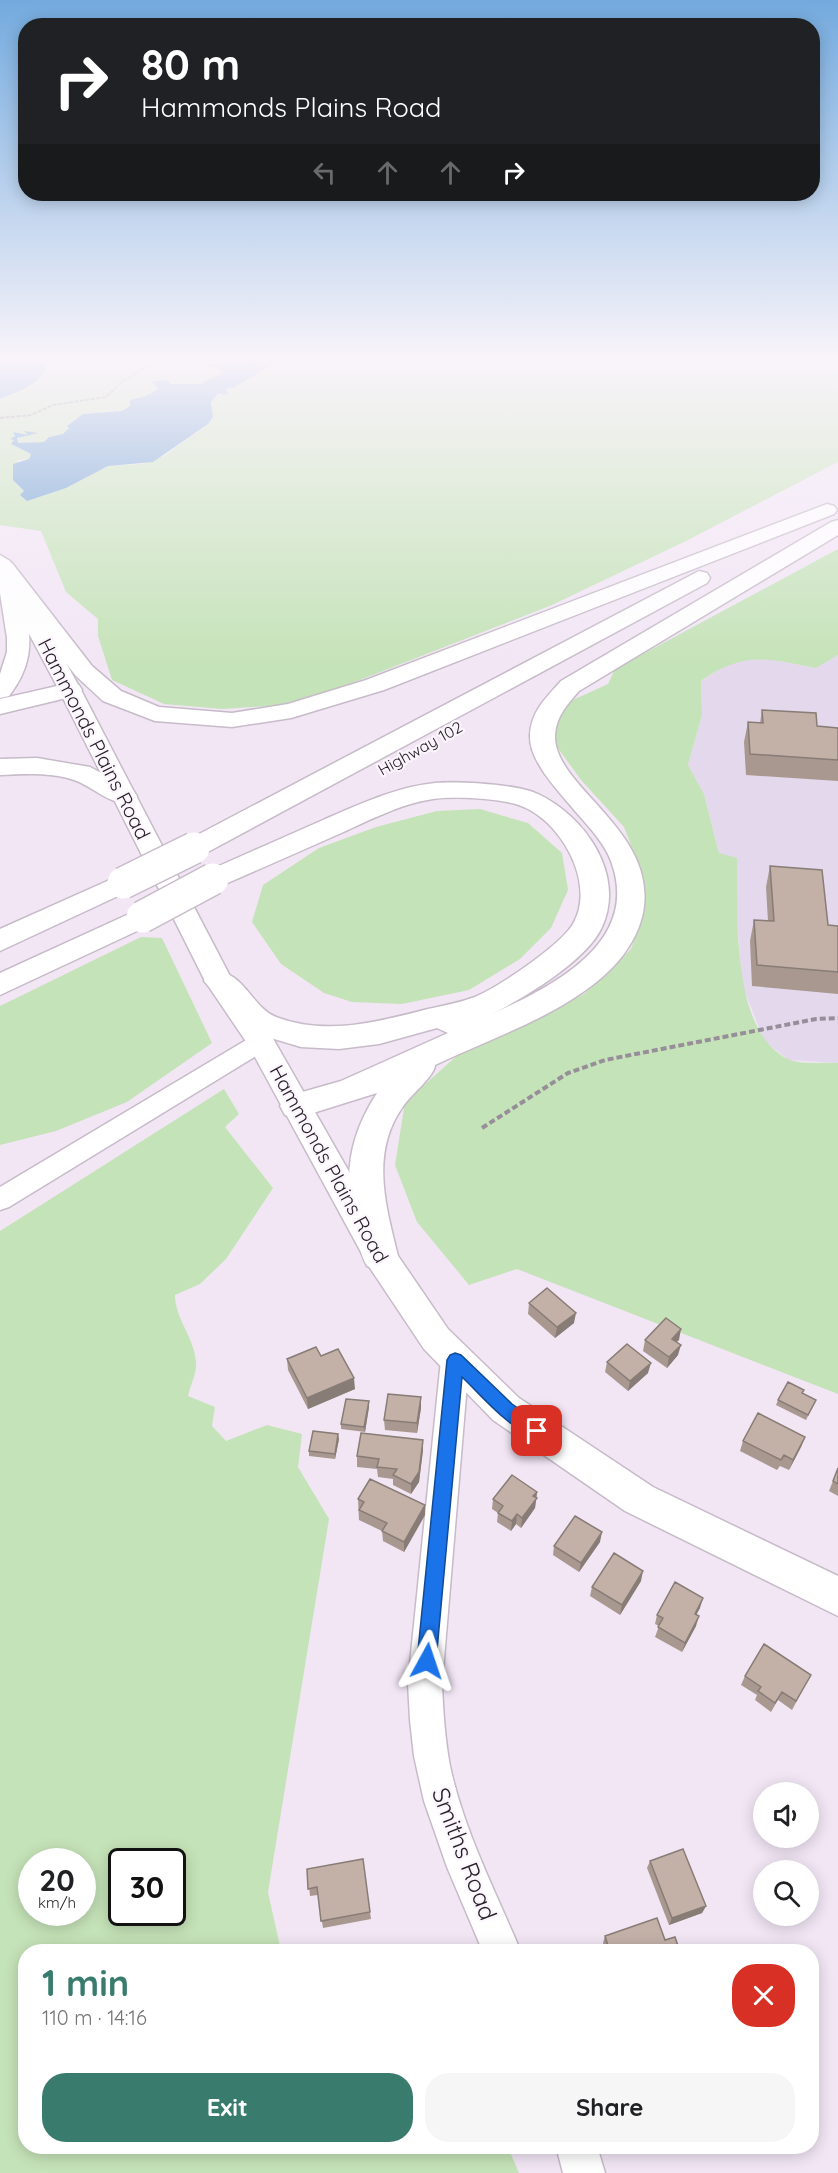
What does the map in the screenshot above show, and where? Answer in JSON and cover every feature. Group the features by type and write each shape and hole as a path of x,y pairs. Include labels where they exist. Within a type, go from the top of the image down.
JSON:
{"highway":[{"path":"4,568 84,671 112,696 154,714 232,720 291,711 375,685 835,515"},
{"path":"297,1106 335,1098 530,1009 569,987 612,949 629,916 631,882 623,856 545,752 540,737 541,724 552,703 575,682 835,515"},
{"name":"Highway 102","path":"201,858 284,800 835,515"},
{"name":"Highway 102","path":"0,973 130,894 201,858 835,515"},
{"path":"0,691 19,663 20,641 4,568"},
{"path":"0,707 36,696 70,690"},
{"path":"0,767 37,766 81,772 124,796"},
{"path":"0,985 130,894 201,858 386,803 434,791 486,792 528,799 565,824 587,856 596,889 588,926 555,962 486,1004 326,1082 297,1106"},
{"path":"0,921 130,894"},
{"name":"Highway 102","path":"0,941 130,894"},
{"path":"219,981 262,1024 301,1036 339,1038 379,1033 486,1004"},
{"path":"380,1256 364,1170 370,1139 380,1112 400,1082 442,1049"}],"main road":[{"name":"Hammonds Plains Road","path":"4,568 70,690 219,981 261,1042 380,1256 436,1339 506,1409 639,1499 838,1597"}],"street":[{"path":"0,1200 261,1042"},
{"name":"Smiths Road","path":"455,1360 425,1683 426,1719 435,1778 453,1836 499,1944"},
{"path":"578,2154 584,2173"}],"path":[{"path":"482,1128 568,1073 605,1060 816,1019 838,1018"}],"shaded area":[{"path":"838,655 838,1063 789,1060 764,1041 741,981 738,926 704,794 688,765 702,715 701,681 730,663 756,657 816,668"}],"green space":[{"path":"0,462 17,462 13,480 24,492 20,495 27,501 66,488 108,466 146,462 837,462 686,541 552,605 352,683 283,705 222,709 164,704 112,680 98,636 98,619 66,592 41,531 0,525"},
{"path":"838,549 838,655 816,668 770,660 744,661 717,671 701,681 702,715 688,765 704,794 719,853 737,858 738,938 741,969 747,998 756,1024 769,1045 788,1059 805,1063 838,1063 838,1394 517,1269 469,1285 417,1222 395,1165 405,1102 460,1053 535,1020 584,994 631,949 643,914 643,876 624,827 581,780 549,736 564,704 608,684 615,669"},
{"path":"480,809 528,823 562,853 568,890 551,928 520,959 469,990 402,1004 352,1002 324,993 281,964 252,922 263,885 319,848 376,827 437,811"},
{"path":"141,937 162,938 212,1043 127,1102 56,1131 0,1145 0,1006"},
{"path":"224,1089 239,1114 225,1127 273,1188 226,1259 200,1284 175,1295 178,1312 195,1354 196,1367 188,1396 215,1407 212,1426 226,1441 267,1425 302,1434 298,1467 329,1519 268,1892 279,1944 18,1944 18,2154 511,2154 519,2173 0,2173 0,1231"}],"water":[{"path":"148,462 108,466 66,488 27,501 20,495 24,491 13,480 13,464"}],"building":[{"path":"762,710 816,713 817,726 838,728 838,760 750,754 748,722 763,723"},
{"path":"770,866 822,870 828,925 838,926 838,972 757,965 754,920 774,921"},
{"path":"547,1288 576,1313 557,1327 529,1303"},
{"path":"666,1318 681,1329 672,1339 681,1345 669,1357 645,1340"},
{"path":"627,1344 651,1363 630,1381 607,1362"},
{"path":"316,1347 321,1356 338,1349 354,1378 307,1398 287,1359"},
{"path":"788,1382 804,1390 802,1393 816,1400 808,1415 778,1400"},
{"path":"388,1394 421,1397 417,1423 384,1420"},
{"path":"346,1399 369,1401 364,1427 341,1424"},
{"path":"758,1413 805,1437 793,1460 784,1455 781,1460 743,1441"},
{"path":"313,1431 338,1434 335,1454 309,1451"},
{"path":"361,1433 423,1440 419,1472 411,1484 393,1475 397,1469 377,1467 379,1459 357,1456"},
{"path":"838,1468 838,1484 833,1481"},
{"path":"512,1475 537,1492 533,1496 537,1498 522,1518 517,1514 512,1521 498,1513 503,1506 493,1499"},
{"path":"370,1479 425,1505 404,1542 382,1531 387,1523 359,1510 364,1502 358,1499"},
{"path":"575,1516 602,1532 581,1563 554,1546"},
{"path":"614,1553 643,1571 622,1605 592,1587"},
{"path":"675,1582 703,1598 695,1614 699,1616 685,1643 658,1627 663,1618 657,1615"},
{"path":"764,1644 811,1675 796,1701 782,1692 775,1703 758,1691 761,1687 745,1676"},
{"path":"683,1849 706,1906 672,1918 650,1861"},
{"path":"363,1859 370,1912 321,1921 317,1887 308,1889 307,1869"},
{"path":"657,1918 665,1940 675,1937 677,1944 608,1944 605,1936"}],"route":[{"path":"427,1661 455,1360 506,1409 537,1431"}]}
